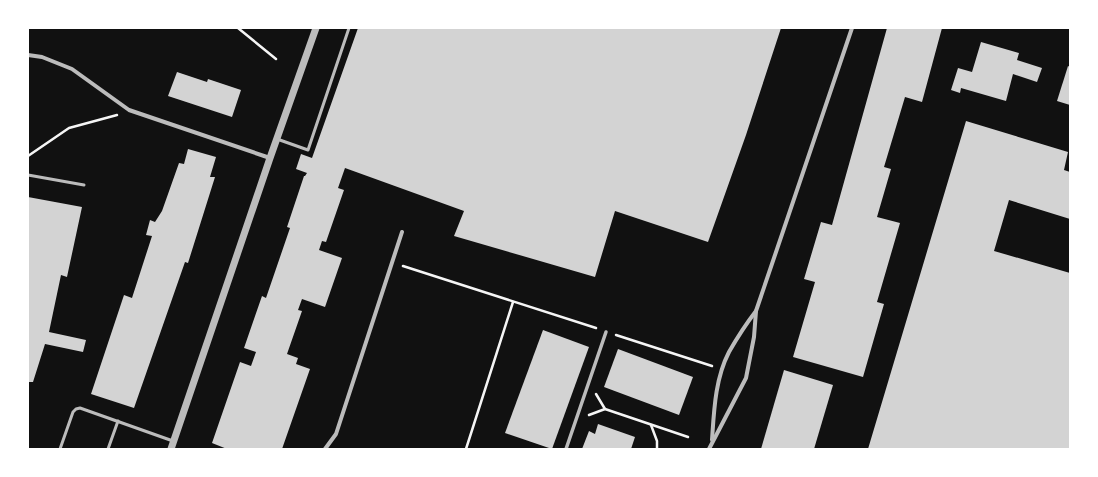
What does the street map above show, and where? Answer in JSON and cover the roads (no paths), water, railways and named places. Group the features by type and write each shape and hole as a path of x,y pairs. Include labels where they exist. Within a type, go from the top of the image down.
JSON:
{"street":[{"path":"171,449 316,28"},
{"path":"712,442 715,403 720,376 728,354 756,311 852,28"},
{"path":"28,55 42,57 72,69 129,110 270,158"},
{"path":"326,449 336,434 402,232"},
{"path":"709,449 746,378 754,337 756,311"},
{"path":"566,449 606,332"}],"lane":[{"path":"277,138 308,150 350,28"},
{"path":"28,175 84,185"},
{"path":"60,449 73,412 80,408 173,441"},
{"path":"108,449 118,421"}]}
